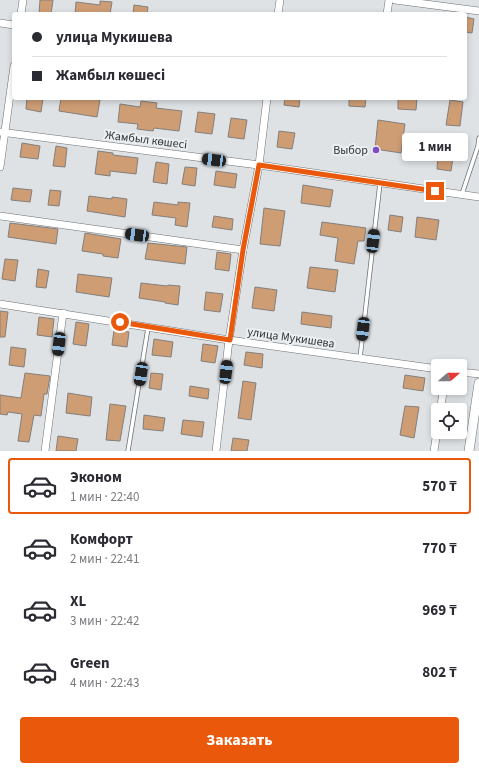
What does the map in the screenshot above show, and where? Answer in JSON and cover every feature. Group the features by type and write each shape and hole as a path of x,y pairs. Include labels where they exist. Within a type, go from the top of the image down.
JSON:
{"street":[{"path":"21,12 23,0"},
{"path":"278,12 280,0"},
{"path":"386,12 389,0"},
{"path":"395,0 479,11"},
{"path":"0,24 12,26"},
{"path":"0,166 2,132 12,77"},
{"path":"216,451 243,250 259,165 267,100"},
{"name":"Жамбыл көшесі","path":"2,132 259,165 479,197"},
{"path":"0,216 243,250"},
{"name":"улица Мукишева","path":"0,304 230,340 431,368"},
{"path":"45,451 63,313"},
{"path":"467,373 479,374"},
{"path":"469,451 479,388"},
{"path":"434,451 436,439"}],"lane":[{"path":"462,195 478,146 479,138"},
{"path":"360,358 380,183"},
{"path":"128,451 148,327"}],"building":[{"path":"40,0 53,0 51,12 39,12"},
{"path":"100,1 112,2 110,12 75,12 76,2 100,5"},
{"path":"134,5 148,7 147,12 133,12"},
{"path":"467,17 474,19 472,33 467,32"},
{"path":"27,100 43,100 41,112 26,109"},
{"path":"61,100 100,100 97,117 59,111"},
{"path":"285,100 300,100 299,107 284,105"},
{"path":"349,100 366,100 365,107 349,106"},
{"path":"398,100 417,100 416,110 398,109"},
{"path":"450,100 463,102 460,126 446,125"},
{"path":"141,101 157,103 156,108 182,111 179,131 154,128 153,131 137,129 138,124 118,122 120,104 140,107"},
{"path":"198,112 215,114 212,134 195,132"},
{"path":"231,118 247,120 244,139 228,137"},
{"path":"378,120 405,124 401,153 375,149"},
{"path":"279,131 295,133 292,149 277,147"},
{"path":"22,143 40,146 38,159 20,157"},
{"path":"56,146 67,148 65,167 53,166"},
{"path":"98,151 113,153 113,155 138,158 136,174 110,171 110,176 95,174"},
{"path":"438,155 453,157 451,171 437,169"},
{"path":"156,162 169,164 167,184 153,182"},
{"path":"185,167 197,168 195,186 182,184"},
{"path":"216,171 237,174 235,188 214,185"},
{"path":"303,185 333,190 330,207 301,203"},
{"path":"13,188 32,190 30,202 11,200"},
{"path":"50,190 61,191 59,206 48,205"},
{"path":"89,196 127,199 125,217 87,211"},
{"path":"154,202 178,205 178,202 190,203 187,227 175,225 176,218 152,215"},
{"path":"264,208 285,211 280,246 260,244"},
{"path":"390,215 403,217 401,232 388,230"},
{"path":"214,216 233,219 232,230 212,227"},
{"path":"417,217 439,220 436,240 415,237"},
{"path":"322,222 366,228 364,241 358,241 354,264 335,261 338,238 320,235"},
{"path":"10,223 58,229 56,244 8,237"},
{"path":"85,233 121,239 118,258 82,251"},
{"path":"148,243 187,247 185,264 145,259"},
{"path":"217,252 231,254 229,271 215,269"},
{"path":"5,259 18,260 15,281 2,279"},
{"path":"310,267 338,270 335,292 307,288"},
{"path":"38,269 49,271 46,288 36,287"},
{"path":"78,274 112,278 109,297 76,292"},
{"path":"141,283 180,286 178,305 139,298"},
{"path":"255,287 277,290 274,311 252,308"},
{"path":"206,292 223,294 220,312 204,310"},
{"path":"0,311 8,312 5,337 0,337"},
{"path":"302,312 332,316 331,328 301,324"},
{"path":"39,317 54,319 52,337 37,335"},
{"path":"76,322 89,324 86,346 73,344"},
{"path":"114,330 129,332 127,347 112,345"},
{"path":"154,339 173,342 171,357 152,355"},
{"path":"203,344 218,346 215,363 201,361"},
{"path":"11,347 26,349 24,367 9,365"},
{"path":"246,352 263,354 262,368 244,365"},
{"path":"25,373 50,376 47,394 44,394 41,416 34,415 29,442 18,441 22,414 8,412 7,415 0,414 0,395 21,398"},
{"path":"151,373 163,374 161,390 149,388"},
{"path":"405,375 425,378 423,391 403,388"},
{"path":"243,381 256,383 251,420 238,418"},
{"path":"190,386 209,389 208,399 189,396"},
{"path":"68,393 92,397 90,416 66,413"},
{"path":"110,404 126,406 120,441 106,440"},
{"path":"405,406 419,407 414,438 400,435"},
{"path":"144,415 165,418 163,431 143,429"},
{"path":"183,420 204,422 202,437 181,434"},
{"path":"58,436 78,439 76,451 56,451"},
{"path":"233,438 249,440 247,451 231,451"}],"place":[{"name":"Выбор","path":"376,150"}],"route":[{"path":"120,322 230,340 243,250 259,165 435,191"}]}
